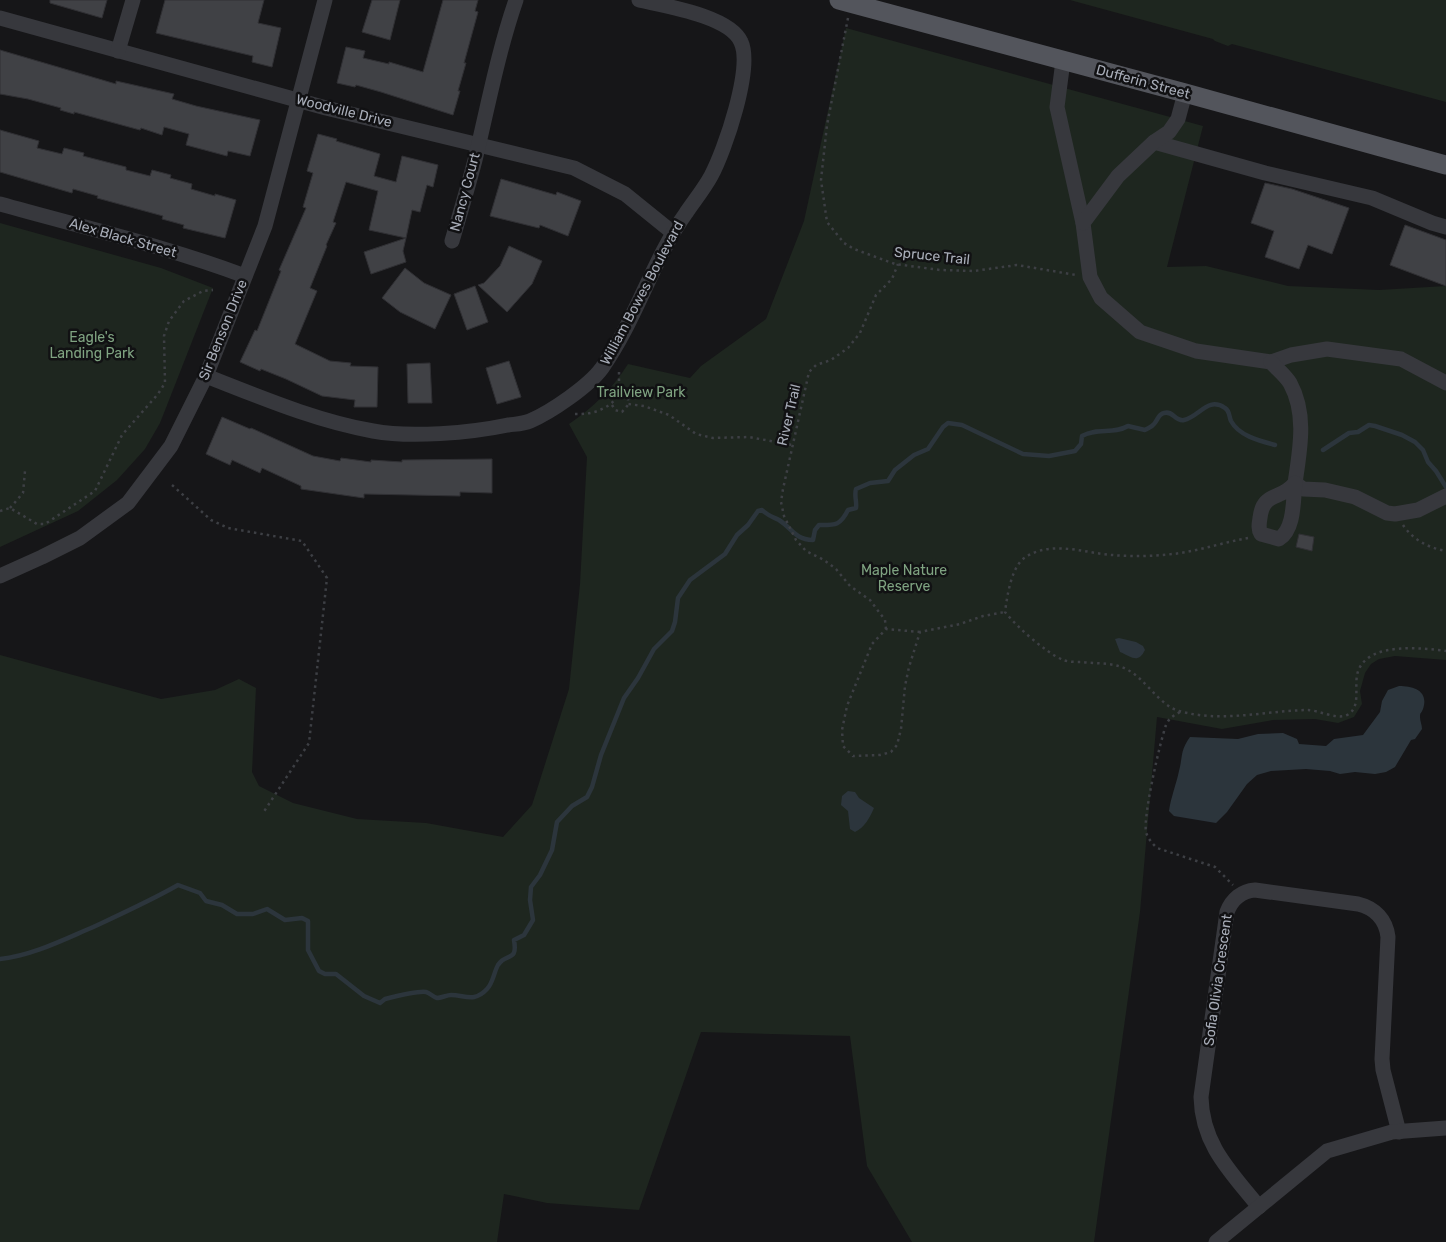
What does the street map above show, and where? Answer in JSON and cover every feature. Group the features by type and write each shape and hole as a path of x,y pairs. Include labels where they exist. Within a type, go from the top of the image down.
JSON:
{"main road":[{"name":"Dufferin Street","path":"845,2 1446,165"}],"street":[{"path":"118,51 133,0"},
{"name":"Sir Benson Drive","path":"0,576 80,538 128,503 171,446 206,376 265,226 324,0"},
{"path":"478,144 485,109 509,19 516,0"},
{"name":"William Bowes Boulevard","path":"206,376 327,420 375,432 419,434 490,429 529,421 570,397 601,369 626,328 672,232 711,177 724,149 737,105 745,61 741,41 732,30 712,18 640,0"},
{"name":"Woodville Drive","path":"0,18 298,100 574,168 625,194 672,232"},
{"path":"1063,61 1057,107 1083,223 1090,277 1101,298 1140,332 1196,351 1271,362 1291,355 1327,349 1401,359 1446,384"},
{"path":"1083,223 1118,176 1154,142 1169,132 1178,119 1185,93"},
{"path":"1154,142 1265,173 1372,198 1446,227"},
{"name":"Nancy Court","path":"452,241 478,144"},
{"name":"Alex Black Street","path":"0,204 151,246 245,276"},
{"path":"1271,362 1289,382 1300,406 1302,437 1296,483 1290,523 1286,535 1279,538 1264,536 1259,530 1260,515 1265,502 1270,498 1289,491 1296,483"},
{"path":"1296,483 1303,489 1325,490 1355,497 1387,514 1418,510 1444,497"},
{"path":"1241,894 1255,890 1358,904 1373,910 1382,919 1388,937 1382,1059 1383,1070 1399,1132"},
{"name":"Sofia Olivia Crescent","path":"1241,894 1233,901 1227,912 1202,1097 1202,1110 1203,1120 1216,1151 1227,1169 1259,1207"},
{"path":"1216,1242 1327,1152 1392,1132 1446,1128"}],"path":[{"name":"Spruce Trail","path":"845,2 821,180 827,222 844,243 854,249 898,264 940,270 974,271 1017,265 1090,277"},
{"name":"River Trail","path":"886,629 885,620 870,600 850,586 836,570 806,551 796,540 784,516 781,502 782,489 810,372 816,366 831,360 848,348 860,334 876,296 892,279 898,264"},
{"path":"10,508 37,524 45,524 95,490 122,435 158,394 165,383 164,336 169,321 184,301 203,291 213,290"},
{"path":"575,414 592,412 612,405 619,395 619,372"},
{"path":"612,405 615,410 622,412 628,404 628,398 619,395"},
{"path":"628,404 644,406 669,415 696,434 713,438 749,437 792,445"},
{"path":"0,510 10,508 23,494 25,471"},
{"path":"172,485 211,520 228,528 302,541 327,578 308,743 263,813"},
{"path":"1395,514 1408,534 1420,542 1446,551"},
{"path":"1264,536 1181,553 1129,556 1070,549 1040,550 1022,560 1008,586 1005,612 1014,624 1045,649 1063,660 1113,664 1128,669 1176,711 1223,718 1281,711 1317,710 1338,716 1346,715 1353,710 1356,702 1355,683 1358,670 1366,659 1378,652 1392,650 1417,648 1446,651"},
{"path":"920,632 905,686 901,730 897,745 891,752 853,756 843,746 842,730 847,706 872,644 886,629 920,632 1005,612"},
{"path":"1181,712 1171,717 1167,725 1157,759 1147,814 1146,831 1150,842 1157,848 1215,867 1241,894"}],"green space":[{"path":"1070,0 1446,0 1446,102 1232,44 1228,46 1213,39"},
{"path":"846,28 1203,126 1167,267 1206,266 1288,286 1379,290 1446,286 1446,660 1395,656 1379,659 1371,664 1365,673 1360,691 1362,704 1354,717 1338,723 1315,719 1273,720 1222,729 1157,717 1140,912 1094,1242 912,1242 867,1166 850,1036 701,1032 639,1210 547,1203 504,1194 497,1242 0,1242 0,655 161,699 215,690 239,679 256,688 252,772 259,786 293,803 357,819 426,823 503,837 532,805 569,689 580,584 587,457 569,424 602,397 628,364 690,378 701,366 766,319 804,221"},
{"name":"Eagle's Landing Park","path":"0,223 161,268 213,288 160,423 145,449 117,480 78,511 0,547"}],"shaded area":[{"path":"1119,638 1136,642 1143,646 1145,650 1140,657 1128,656 1120,652 1115,639"},
{"path":"1399,686 1410,687 1422,694 1424,703 1420,719 1422,729 1415,739 1411,740 1395,767 1386,772 1375,774 1355,772 1340,774 1330,771 1306,769 1271,771 1257,775 1247,784 1227,812 1216,823 1174,816 1169,811 1183,750 1190,737 1238,739 1258,734 1283,733 1297,739 1299,744 1326,746 1334,739 1363,735 1380,712 1382,701 1388,690"},
{"path":"848,791 855,792 859,798 874,808 866,822 855,832 850,829 848,811 841,805 842,796"}],"building":[{"path":"50,0 107,0 102,18 50,3"},
{"path":"165,0 264,0 258,23 281,28 272,67 252,62 253,56 156,33"},
{"path":"372,0 400,0 390,40 362,32"},
{"path":"443,0 478,0 475,11 478,12 464,63 466,63 453,115 356,85 355,87 337,83 346,47 365,51 363,58 389,64 389,62 423,72"},
{"path":"0,50 116,84 116,81 174,94 172,99 196,106 260,120 250,156 228,151 227,156 186,145 189,134 164,127 162,135 74,112 74,114 60,110 61,108 28,99 0,94"},
{"path":"0,130 39,141 37,148 62,154 64,148 84,153 83,156 126,167 126,170 150,176 152,170 171,175 170,178 192,184 191,189 236,200 225,238 183,228 184,225 162,219 163,216 97,198 98,196 73,189 72,193 0,172"},
{"path":"318,134 380,154 374,176 396,182 402,156 438,165 433,187 427,185 420,212 412,210 406,238 369,230 378,191 346,182 333,222 336,223 310,288 317,291 295,344 330,361 351,363 350,366 378,367 377,407 354,407 355,400 322,396 286,379 261,369 260,371 240,362 255,330 257,331 281,271 279,270 306,208 303,207 313,173 307,171"},
{"path":"501,179 556,195 557,192 581,201 568,236 540,225 539,228 490,216"},
{"path":"1265,183 1292,189 1349,208 1332,254 1308,245 1299,269 1265,257 1274,231 1251,223"},
{"path":"1405,225 1446,240 1446,286 1390,265"},
{"path":"406,238 403,251 406,262 371,274 364,252"},
{"path":"509,246 542,261 532,284 507,312 478,285 484,283 500,266"},
{"path":"405,268 424,283 451,295 435,329 400,312 382,298"},
{"path":"475,286 488,322 467,330 454,294"},
{"path":"509,361 521,397 497,404 486,368"},
{"path":"430,363 432,403 408,403 407,364"},
{"path":"222,417 313,456 340,461 341,458 371,462 371,460 402,462 402,460 492,459 492,493 460,492 460,496 364,494 364,498 301,489 301,486 262,468 260,473 232,460 230,465 206,454"},
{"path":"1299,534 1314,537 1312,551 1296,547"}],"waterway":[{"path":"0,959 23,955 58,942 91,928 178,885 200,893 206,901 222,905 237,914 253,914 267,909 285,920 302,918 308,921 308,950 319,971 325,974 336,974 364,996 380,1003 385,999 423,992 437,998 451,995 478,996 489,987 501,961 513,955 514,940 524,935 533,920 530,900 531,887 540,875 552,850 557,822 572,806 587,797 592,787 601,755 624,698 654,649 672,631 678,598 690,580 725,554 737,535 748,525 758,511 762,510 784,523 798,536 813,540 815,530 819,525 836,524 840,522 848,510 856,508 856,489 870,483 888,481 895,470 914,455 928,449 943,427 948,423 962,425 1023,454 1049,456 1075,451 1081,444 1082,436 1088,433 1117,430 1128,426 1145,430 1153,425 1162,414 1170,413 1178,419 1184,420 1214,404 1227,409 1231,421 1239,431 1257,440 1275,445"},
{"path":"1323,450 1349,433 1358,432 1369,425 1375,426 1402,435 1415,442 1423,450 1428,462 1446,487"}],"park label":[{"name":"Trailview Park","path":"641,392"},
{"name":"Maple Nature Reserve","path":"904,578"}]}
